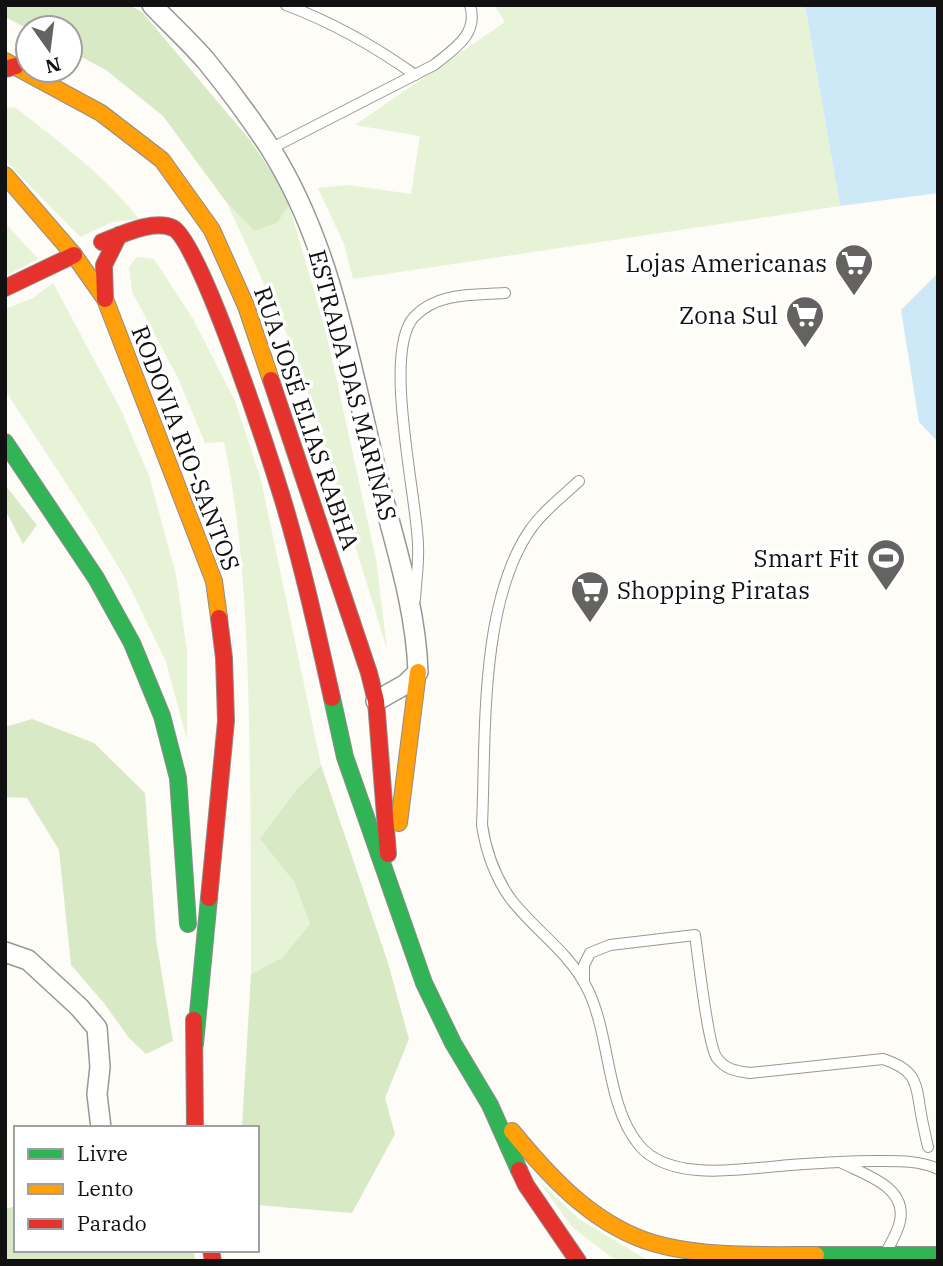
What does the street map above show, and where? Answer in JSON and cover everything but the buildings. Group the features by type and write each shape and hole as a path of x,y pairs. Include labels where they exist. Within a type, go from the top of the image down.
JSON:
{"main road":[{"name":"RUA JOSÉ ELIAS RABHA","path":"9,65 101,113 162,160 212,230 246,306 369,673 363,711 390,892"},
{"name":"RODOVIA RIO-SANTOS","path":"5,175 74,255 105,299 214,581 225,657 226,721 195,1044"},
{"name":"RUA JOSÉ ELIAS RABHA","path":"5,288 119,234 145,226 173,228 187,242 217,308 282,498 325,666 343,749 390,892 424,983 453,1043 491,1105 526,1185 578,1261"},
{"path":"105,299 102,278 105,259 119,234"},
{"name":"RODOVIA RIO-SANTOS","path":"5,442 96,578 132,643 162,716 178,778 184,843 195,1044 195,1126"},
{"path":"369,673 389,684 412,678 390,892"},
{"path":"343,749 347,728 363,711"},
{"path":"491,1105 546,1172 593,1213 634,1236 686,1250 785,1256 938,1255"},
{"path":"555,1228 592,1261"},
{"path":"755,1261 785,1256"}],"street":[{"name":"ESTRADA DAS MARINAS","path":"152,5 207,62 270,149 314,240 344,332 401,568 412,624 412,678"},
{"path":"363,711 412,678"},
{"path":"5,952 28,960 79,1007 97,1028 100,1067 97,1094 101,1126"}],"lane":[{"path":"286,5 326,20 373,45 415,75"},
{"path":"270,149 434,65 471,30 473,15 470,5"},
{"path":"412,624 418,545 404,422 401,363 403,342 412,318 432,303 456,296 505,293"},
{"path":"579,481 540,517 520,547 504,590 489,656 482,825 485,848 497,877 512,900 555,943 584,983 596,1006 609,1068 624,1120 639,1145 652,1157 677,1166 716,1172 838,1161 904,1161 938,1169"},
{"path":"584,983 584,965 590,953 610,945 695,935 710,1037 715,1056 722,1063 729,1069 750,1073 883,1059 897,1063 909,1072 917,1085 928,1147"},
{"path":"838,1161 876,1180 897,1197 901,1207 900,1223 885,1255"}],"green space":[{"path":"5,5 129,5 142,12 249,139 277,180 289,205 277,223 254,231 227,203 163,116 106,70 84,58 84,14 14,14 14,22 5,17"},
{"path":"494,5 805,5 840,206 353,279 344,244 318,188 348,185 411,194 420,136 355,125 505,22"},
{"path":"5,107 16,108 65,147 112,188 139,219 113,222 80,237 5,160"},
{"path":"227,203 254,231 276,223 289,205 326,332 376,559 387,649 296,354"},
{"path":"5,223 38,259 5,276"},
{"path":"137,257 154,259 193,319 235,401 261,480 321,765 295,791 260,839 294,882 310,924 282,958 251,974 247,651 241,561 230,472 224,442 205,443 178,378 132,292 129,267"},
{"path":"53,283 121,410 149,476 176,575 187,651 187,740 166,662 128,583 5,390 5,309 33,298"},
{"path":"5,485 37,525 23,544 5,514"},
{"path":"32,719 94,743 145,793 156,939 173,1041 146,1054 129,1038 104,1003 71,965 59,850 27,798 5,797 5,727"},
{"path":"321,765 388,963 409,1039 385,1098 395,1134 352,1213 259,1205 259,1126 242,1126 251,974 282,958 310,924 294,882 260,839 295,791"},
{"path":"538,1180 579,1219 649,1261 614,1259 572,1227"},
{"path":"14,1207 14,1252 194,1252 195,1261 5,1261 5,1209"}],"water":[{"path":"805,5 938,5 938,193 840,206"},
{"path":"938,273 938,442 919,422 901,310"}],"traffic: fast":[{"path":"5,442 96,578 132,643 162,716 178,778 188,924"},
{"path":"332,698 345,757 424,983 453,1043 490,1105 519,1170"},
{"path":"195,1044 209,898"},
{"path":"816,1255 938,1255"}],"traffic: slow":[{"path":"5,61 101,113 162,160 212,230 246,306 271,380"},
{"path":"5,175 74,255 105,299 214,581 219,618"},
{"path":"399,823 418,672"},
{"path":"512,1131 540,1164 571,1194 605,1221 644,1240 706,1253 816,1255"}],"traffic: jam":[{"path":"5,69 14,67"},
{"path":"102,242 156,225 173,228 185,242 200,270 233,353 282,497 303,572 332,698"},
{"path":"105,299 104,265 119,235"},
{"path":"5,288 74,255"},
{"path":"271,380 376,701 388,854"},
{"path":"209,898 226,721 224,658 219,618"},
{"path":"194,1020 195,1126"},
{"path":"519,1170 526,1185 578,1261"},
{"path":"211,1252 213,1261"}],"place":[{"name":"Lojas Americanas","path":"854,297"},
{"name":"Zona Sul","path":"805,349"},
{"name":"Smart Fit","path":"886,592"},
{"name":"Shopping Piratas","path":"590,624"}]}
